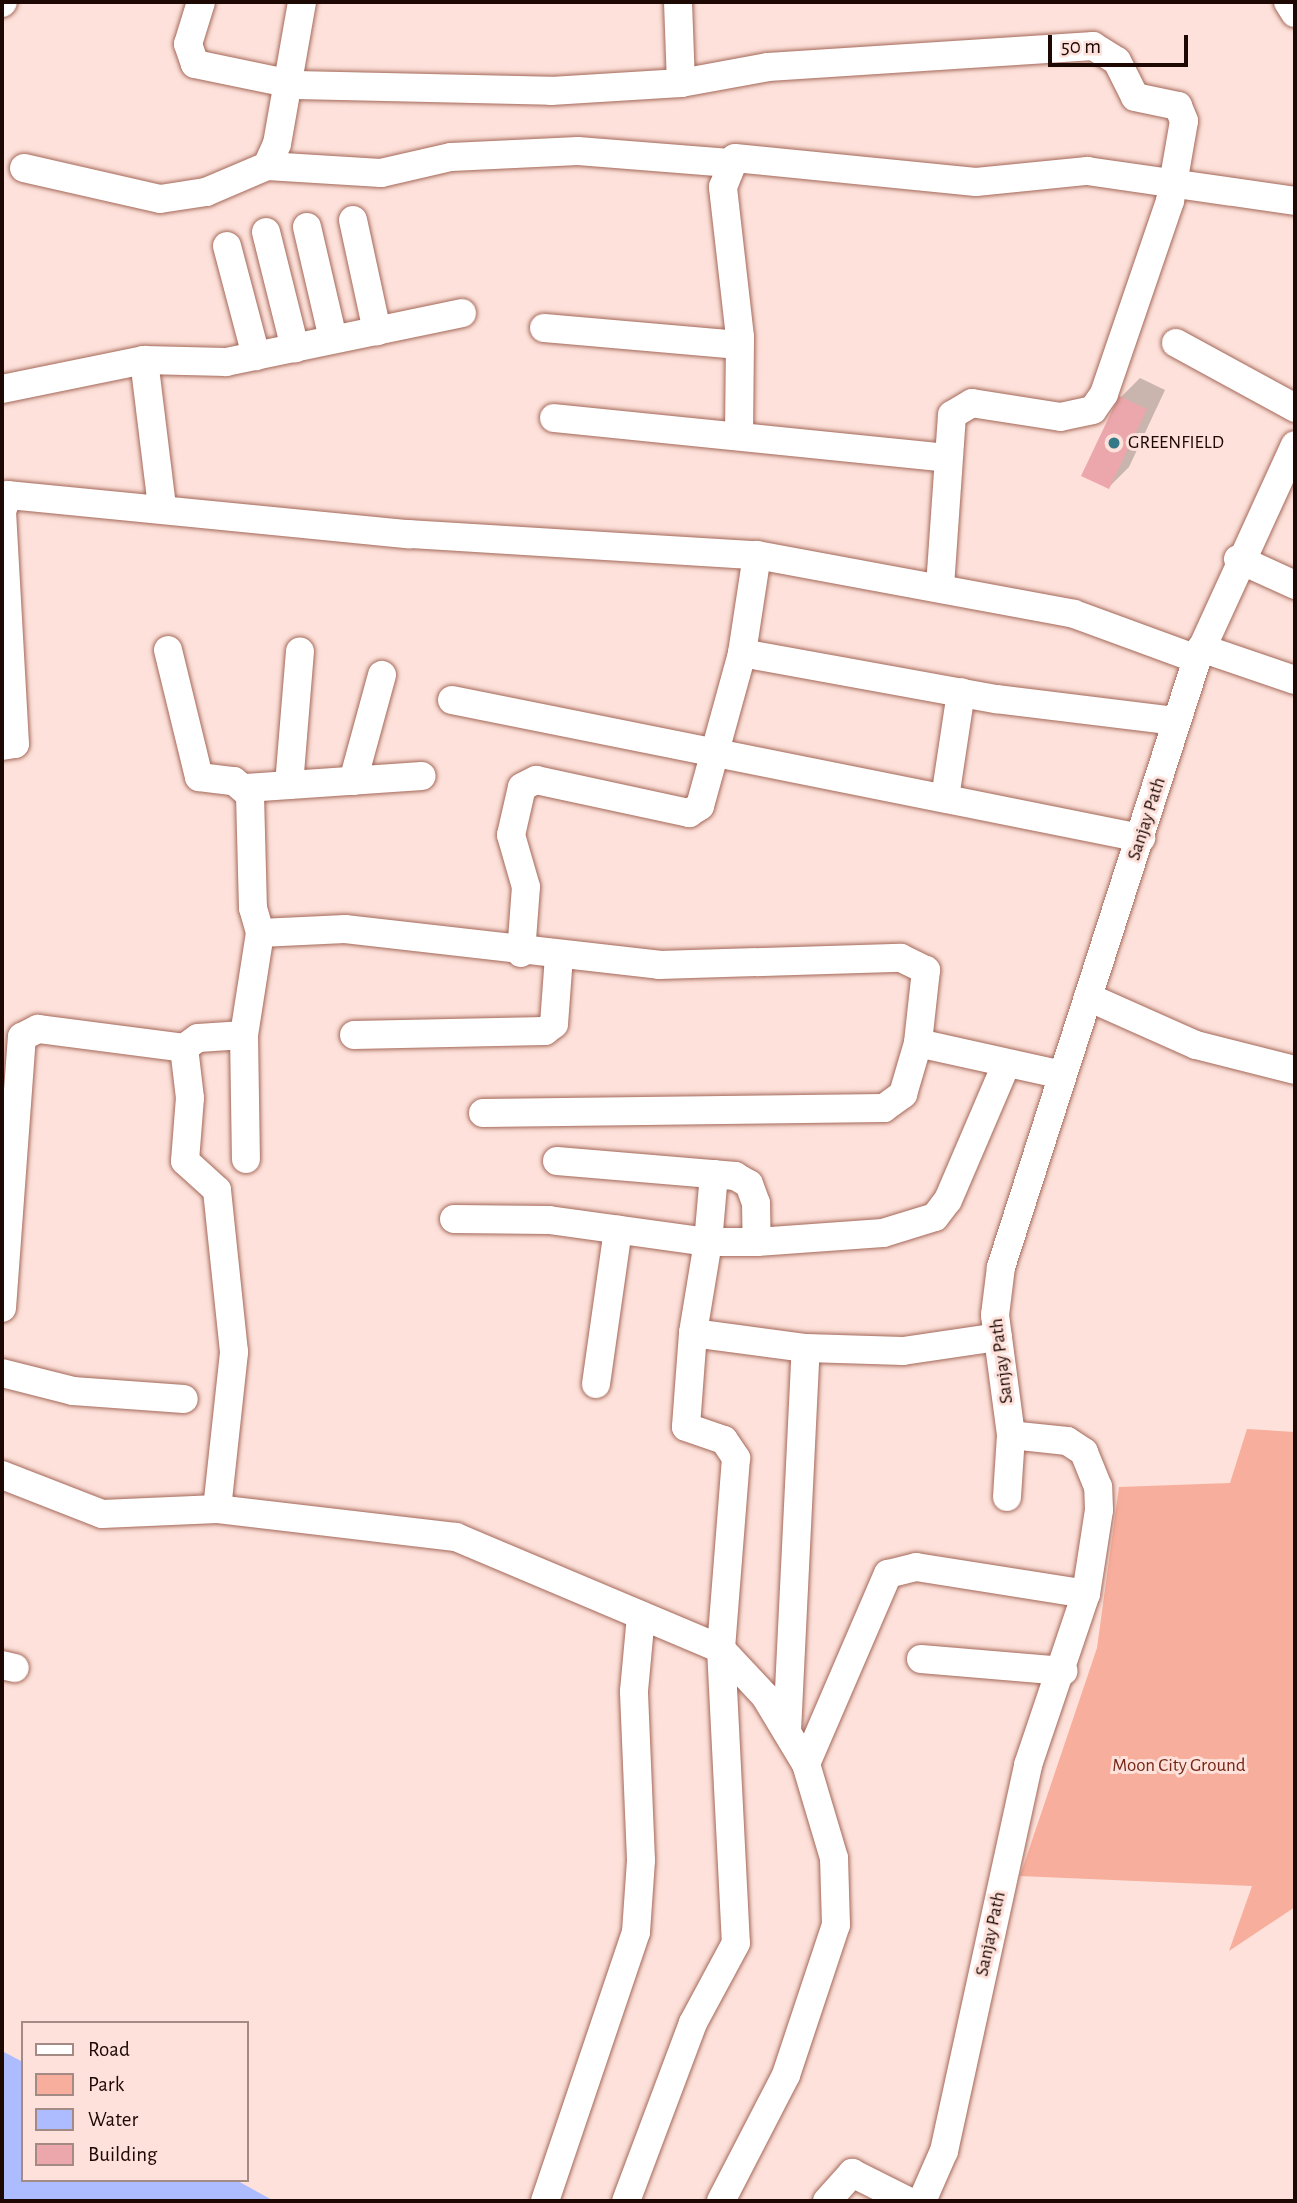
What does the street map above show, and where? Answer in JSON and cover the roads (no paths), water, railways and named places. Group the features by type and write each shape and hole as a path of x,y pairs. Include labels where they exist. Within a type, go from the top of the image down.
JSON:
{"street":[{"path":"201,2 188,44 194,64 286,83 551,91 681,83 768,67 1093,46 1117,61 1135,97 1178,106 1184,121 1173,182 1104,394 1093,410 1061,417 972,403 958,407 948,458 940,585"},
{"path":"267,166 277,144 302,2"},
{"path":"678,2 681,83"},
{"path":"1288,2 1295,13"},
{"path":"24,168 160,199 206,192 267,166 381,173 451,157 578,151 730,163 747,156 782,158 976,182 1087,171 1295,201"},
{"path":"730,163 723,187 740,345 739,436"},
{"path":"353,220 377,331"},
{"path":"307,227 333,340"},
{"path":"266,232 295,348"},
{"path":"227,246 257,356"},
{"path":"2,389 144,360 197,365 257,356 462,313"},
{"path":"544,328 740,345"},
{"path":"1176,343 1236,382 1295,408"},
{"path":"144,360 162,507"},
{"path":"554,418 948,458"},
{"name":"Sanjay Path","path":"922,2201 944,2151 1040,1716 1063,1671 1086,1594 1099,1510 1093,1469 1067,1441 1011,1435 998,1337 1001,1266 1058,1074 1141,838 1175,721 1238,559 1295,445"},
{"path":"2,746 15,744 2,511 5,495 162,507 409,534 757,555 940,585 1074,614 1199,654 1295,680"},
{"path":"521,953 526,887 511,835 527,781 689,813 700,806 718,751 742,653 757,555"},
{"path":"1238,559 1295,585"},
{"path":"168,650 194,768 200,777 246,788 422,776"},
{"path":"289,785 300,651"},
{"path":"742,653 961,692 1175,721"},
{"path":"353,781 382,675"},
{"path":"946,798 961,692"},
{"path":"452,700 718,751 1141,838"},
{"path":"246,788 252,803 253,908 260,933 244,1035 246,1158"},
{"path":"260,933 345,929 521,953 672,965 917,960 929,985 918,1043 903,1094 884,1108 483,1113"},
{"path":"354,1035 545,1031 554,1024 559,956"},
{"path":"1087,997 1196,1045 1295,1070"},
{"path":"2,1308 6,1147 16,1051 27,1030 184,1048 198,1038 244,1035"},
{"path":"918,1043 1005,1067 1058,1074"},
{"path":"184,1048 190,1098 185,1161 217,1190 233,1352 217,1509"},
{"path":"453,1219 618,1230 708,1242 757,1242 883,1233 935,1217 1005,1067"},
{"path":"557,1161 714,1174 749,1184 757,1242"},
{"path":"626,2201 693,2023 736,1943 721,1649 736,1458 724,1440 686,1427 693,1333 708,1242 714,1174"},
{"path":"596,1384 618,1230"},
{"path":"693,1333 806,1348 902,1351 998,1337"},
{"path":"787,1731 806,1348"},
{"path":"2,1373 73,1391 184,1399"},
{"path":"1007,1497 1011,1435"},
{"path":"2,1475 102,1514 217,1509 456,1538 721,1649 765,1696 807,1764 834,1858 836,1925 786,2075 721,2201"},
{"path":"807,1764 888,1574 916,1567 1086,1594"},
{"path":"545,2201 636,1932 641,1860 634,1701 641,1615"},
{"path":"921,1659 1063,1671"},
{"path":"827,2201 852,2173 908,2201"}],"water":[{"path":"2,2051 21,2061 21,2182 240,2182 274,2201 2,2201"}],"place":[{"name":"GREENFIELD","path":"1114,443"}],"park label":[{"name":"Moon City Ground","path":"1179,1766"}]}
